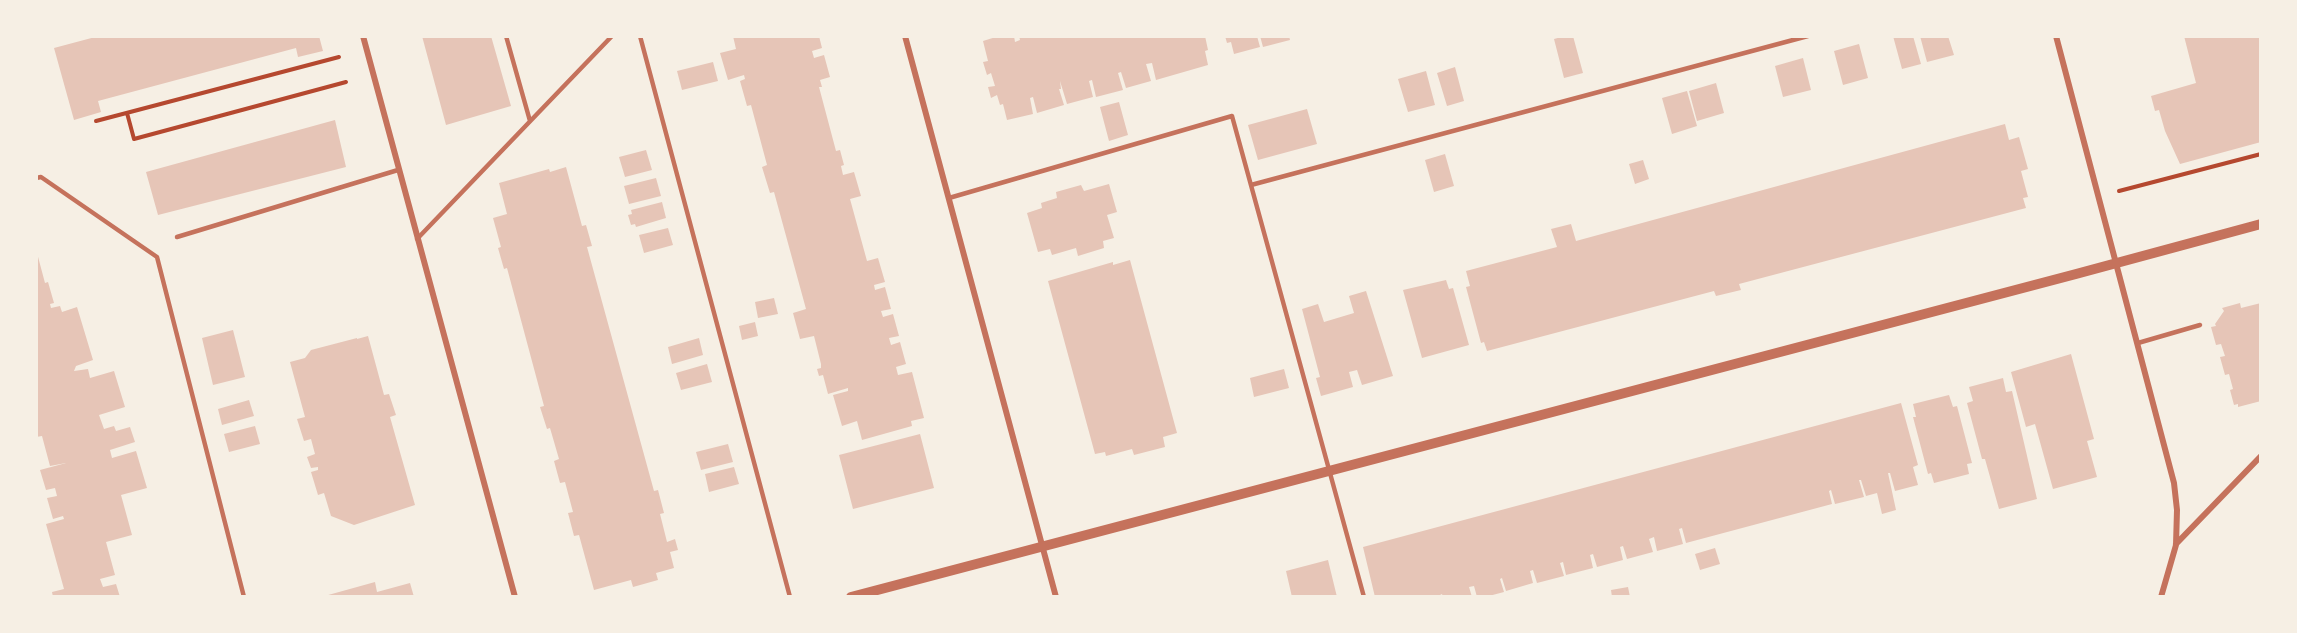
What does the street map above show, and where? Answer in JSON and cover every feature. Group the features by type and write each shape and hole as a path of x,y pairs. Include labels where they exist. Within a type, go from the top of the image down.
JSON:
{"street":[{"path":"363,36 515,597"},
{"path":"905,36 1056,597"},
{"path":"2056,36 2172,470 2177,510 2176,545 2161,597"},
{"path":"851,597 2117,264 2261,224"},
{"path":"2176,545 2261,456"}],"lane":[{"path":"506,36 530,121"},
{"path":"417,239 612,36"},
{"path":"640,36 790,597"},
{"path":"1251,185 1808,36"},
{"path":"949,198 1232,116 1364,597"},
{"path":"177,237 398,170"},
{"path":"36,178 41,177 157,258 244,597"},
{"path":"2138,343 2200,325"}],"path":[{"path":"96,121 339,57"},
{"path":"127,113 134,139 345,82"},
{"path":"2099,196 2261,154"}],"building":[{"path":"99,36 319,36 323,51 298,57 296,48 98,101 101,112 74,120 54,48"},
{"path":"422,36 491,36 511,106 446,125"},
{"path":"733,36 819,36 822,48 812,51 814,58 824,55 830,77 820,80 822,87 819,87 836,151 840,150 844,165 841,166 843,175 854,172 861,196 850,199 867,261 878,258 885,282 874,285 875,290 885,287 891,309 881,311 883,317 893,314 899,336 889,338 891,345 900,342 906,364 896,367 898,375 912,372 924,418 911,421 912,426 862,440 857,421 842,426 833,395 848,391 848,388 828,394 823,375 819,376 817,369 821,368 821,364 814,336 800,339 793,313 806,309 774,192 770,193 762,167 767,165 751,105 747,106 740,81 745,79 744,75 728,80 720,53 736,49"},
{"path":"999,36 1014,36 1015,42 1020,40 1019,36 1205,36 1208,65 1156,80 1152,63 1146,64 1151,81 1126,88 1121,72 1118,73 1123,90 1096,97 1092,80 1089,81 1093,97 1067,104 1060,81 1061,89 1059,89 1064,105 1037,113 1033,97 1030,98 1033,114 1007,120 1003,104 1000,105 997,95 991,98 988,87 995,86 991,73 987,75 983,62 988,61 983,41"},
{"path":"1225,36 1257,36 1260,47 1234,54 1231,42 1227,43"},
{"path":"1260,36 1289,36 1290,40 1263,47"},
{"path":"1573,36 1583,73 1564,78 1554,39"},
{"path":"1893,36 1913,36 1921,64 1902,69"},
{"path":"1920,36 1948,36 1954,55 1927,62"},
{"path":"2184,36 2261,36 2261,142 2180,164 2165,131 2159,110 2155,111 2151,96 2196,83"},
{"path":"1859,44 1868,78 1843,85 1834,51"},
{"path":"1803,58 1811,90 1783,97 1775,66"},
{"path":"713,62 718,81 682,90 677,71"},
{"path":"1455,67 1464,101 1447,106 1437,73"},
{"path":"1426,71 1435,105 1408,112 1398,79"},
{"path":"1716,83 1724,113 1697,121 1689,91"},
{"path":"1687,91 1697,126 1672,134 1662,98"},
{"path":"1119,102 1128,135 1109,141 1100,107"},
{"path":"1307,109 1317,144 1258,160 1248,125"},
{"path":"335,120 346,167 158,215 146,172"},
{"path":"2005,124 2009,140 2019,137 2028,169 2021,171 2028,197 2023,198 2026,208 1739,284 1741,290 1716,296 1714,291 1487,351 1484,342 1481,343 1466,287 1470,286 1466,271 1557,247 1551,229 1571,224 1576,241"},
{"path":"646,150 652,170 625,177 619,157"},
{"path":"1445,154 1454,186 1434,192 1425,160"},
{"path":"1643,160 1649,179 1635,184 1629,164"},
{"path":"566,167 582,226 586,225 592,246 587,247 654,491 658,490 664,513 660,514 667,542 675,539 678,550 670,552 674,568 656,573 658,580 633,587 631,580 594,590 579,535 574,536 568,513 573,512 565,482 560,483 554,461 559,459 550,428 547,429 540,407 544,406 507,268 504,269 498,248 501,247 493,218 507,214 499,183 549,169 550,172"},
{"path":"656,178 661,196 629,204 624,186"},
{"path":"1109,184 1117,212 1107,215 1114,238 1103,241 1104,248 1078,256 1076,248 1052,255 1050,249 1038,252 1027,213 1042,208 1041,203 1057,198 1056,192 1081,185 1084,191"},
{"path":"662,202 666,218 636,227 635,224 631,225 628,215 632,214 631,210"},
{"path":"668,228 673,245 644,253 639,235"},
{"path":"37,253 45,283 48,282 54,303 50,304 51,308 60,306 62,312 77,307 93,360 76,366 74,371 88,369 90,378 114,371 125,407 99,415 104,429 114,426 116,431 130,427 135,442 110,450 112,458 136,451 147,488 121,495 132,535 106,542 115,575 100,579 103,587 116,584 120,597 53,597 52,592 64,589 46,524 64,519 63,516 53,519 47,498 57,496 55,488 46,490 40,470 66,463 50,466 42,436 36,437"},
{"path":"1130,260 1177,433 1163,437 1165,447 1134,455 1132,449 1106,456 1105,452 1095,454 1048,281 1113,262 1113,265"},
{"path":"1446,280 1449,289 1453,288 1469,345 1422,358 1403,290"},
{"path":"1366,291 1393,376 1362,385 1357,370 1349,372 1353,387 1321,396 1316,378 1320,377 1302,309 1318,304 1324,322 1354,313 1349,296"},
{"path":"774,298 778,314 758,318 755,302"},
{"path":"2240,303 2241,308 2261,303 2261,401 2238,407 2238,404 2234,405 2229,374 2225,375 2220,357 2225,356 2221,344 2216,345 2211,327 2216,326 2215,324 2224,311 2222,308"},
{"path":"755,322 758,336 742,340 739,326"},
{"path":"233,330 245,377 213,385 202,338"},
{"path":"368,336 384,395 389,394 396,415 390,417 415,505 354,525 331,516 324,493 318,495 311,472 318,470 318,467 311,468 307,457 315,454 311,439 304,441 297,419 305,417 290,362 305,358 311,350"},
{"path":"699,338 703,355 672,364 668,347"},
{"path":"2071,354 2094,439 2087,441 2097,477 2053,489 2035,424 2026,427 2011,372"},
{"path":"707,364 712,382 681,390 676,373"},
{"path":"1284,369 1289,388 1254,397 1250,378"},
{"path":"2003,378 2006,392 2012,391 2037,499 1999,509 1985,459 1982,459 1967,403 1973,401 1969,387"},
{"path":"1949,395 1953,407 1957,406 1972,463 1967,464 1969,474 1934,483 1931,473 1928,474 1913,417 1916,417 1913,404"},
{"path":"249,400 254,416 222,425 218,409"},
{"path":"1901,403 1918,465 1913,467 1918,485 1895,491 1890,473 1888,473 1896,510 1882,514 1877,493 1866,496 1861,480 1859,480 1864,497 1835,504 1831,490 1829,491 1832,504 1686,543 1682,528 1679,529 1683,544 1657,551 1654,537 1649,539 1653,552 1627,559 1623,546 1620,547 1623,560 1597,567 1593,554 1590,555 1593,568 1566,575 1563,562 1560,563 1564,576 1537,583 1533,570 1530,571 1533,583 1506,591 1502,578 1500,579 1504,592 1485,597 1477,597 1474,586 1469,587 1472,597 1443,597 1442,594 1441,597 1375,597 1363,547"},
{"path":"255,426 260,444 229,452 224,434"},
{"path":"920,434 934,488 853,509 839,455"},
{"path":"728,444 733,462 701,470 696,452"},
{"path":"734,467 739,484 709,492 705,474"},
{"path":"1715,548 1720,564 1700,570 1695,554"},
{"path":"1328,560 1337,597 1292,597 1286,571"},
{"path":"375,582 377,592 410,583 414,597 321,597"},
{"path":"1628,587 1630,597 1612,597 1611,590"}]}
